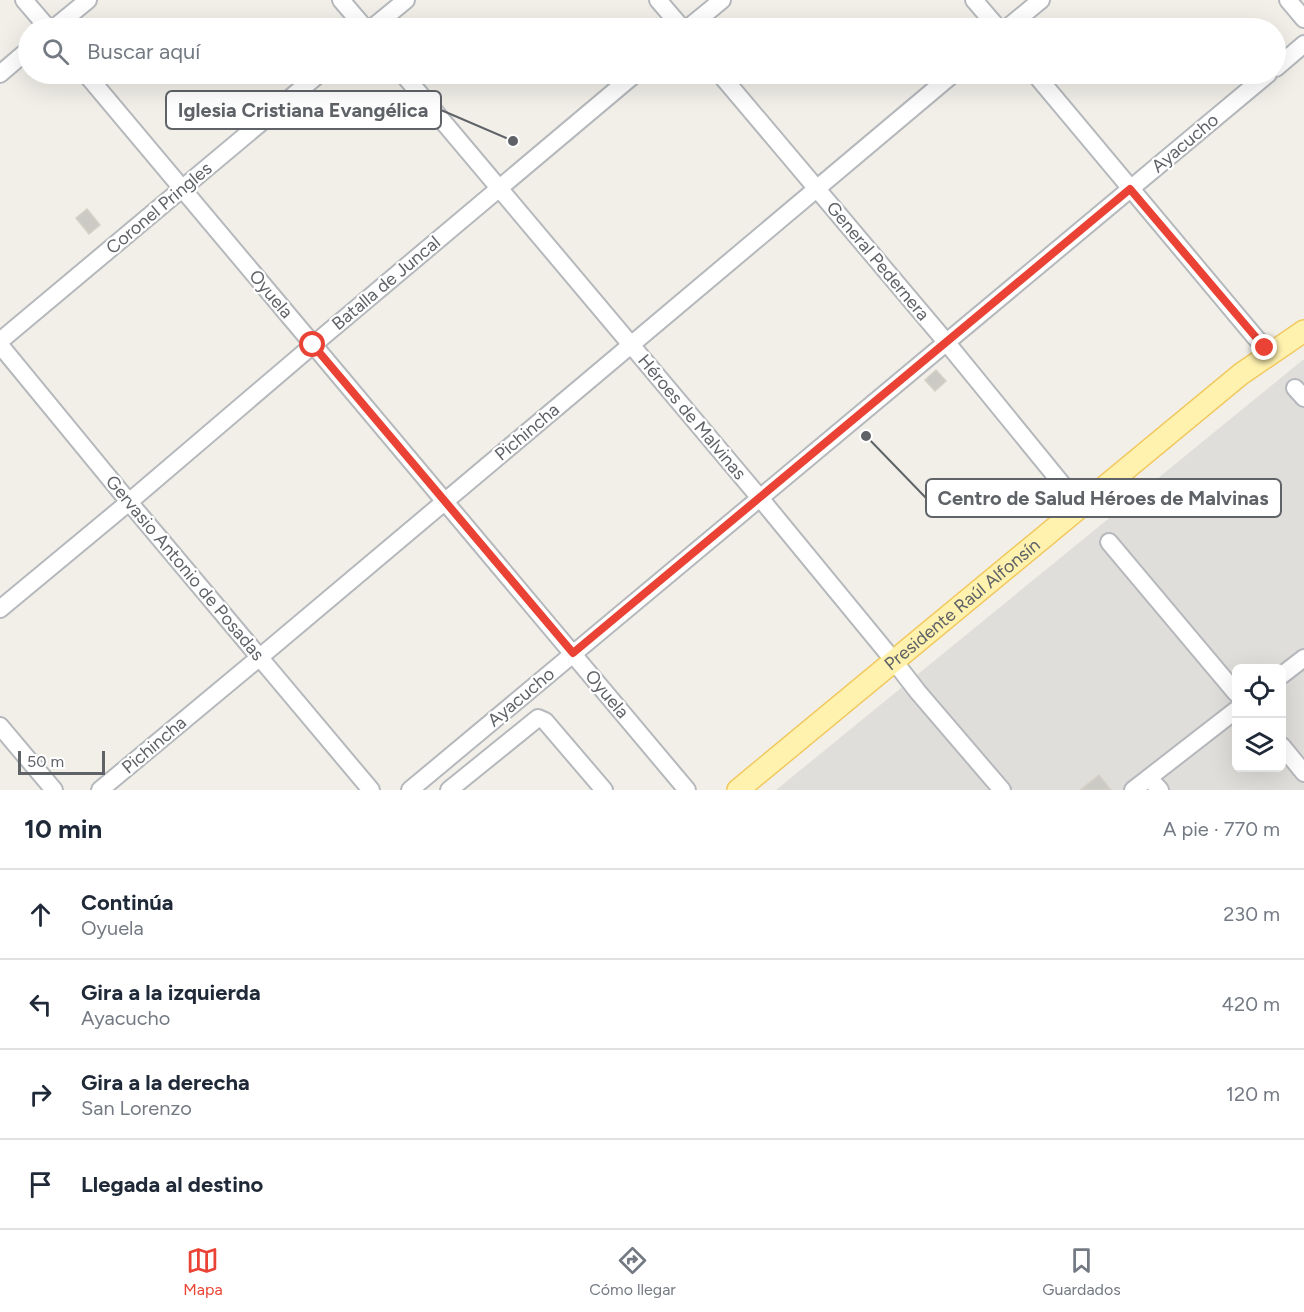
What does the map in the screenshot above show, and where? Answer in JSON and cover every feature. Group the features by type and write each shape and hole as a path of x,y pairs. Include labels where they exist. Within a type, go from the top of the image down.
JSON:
{"main road":[{"name":"Presidente Raúl Alfonsín","path":"738,790 1241,374 1304,316"},
{"name":"Presidente Raúl Alfonsín","path":"1268,351 1304,331"}],"street":[{"path":"24,0 39,18"},
{"path":"66,18 88,0"},
{"path":"341,0 356,18"},
{"path":"384,18 406,0"},
{"path":"658,0 673,18"},
{"path":"700,18 722,0"},
{"path":"974,0 989,18"},
{"path":"1019,18 1041,0"},
{"path":"1288,0 1304,19"},
{"path":"1286,59 1304,44"},
{"path":"0,74 18,59"},
{"name":"Oyuela","path":"95,84 687,790"},
{"name":"Coronel Pringles","path":"0,343 307,84"},
{"name":"Héroes de Malvinas","path":"412,84 1002,790"},
{"name":"Batalla de Juncal","path":"0,609 623,84"},
{"name":"General Pedernera","path":"729,84 947,343 1080,506"},
{"name":"Pichincha","path":"100,790 941,84"},
{"path":"1043,84 1268,351"},
{"name":"Ayacucho","path":"410,790 1256,84"},
{"name":"Gervasio Antonio de Posadas","path":"0,343 129,502 371,790"},
{"path":"1109,542 1232,688"},
{"path":"1286,671 1304,658"},
{"path":"1133,790 1154,784 1232,714"},
{"path":"449,790 538,718 545,721 604,790"},
{"path":"0,726 54,790"},
{"path":"1286,752 1304,773"}],"shaded area":[{"path":"1304,359 1304,790 776,790"}],"building":[{"path":"87,209 100,225 89,234 76,218"},
{"path":"936,370 946,381 935,391 925,380"},
{"path":"1099,775 1111,790 1080,790"}],"place":[{"name":"Iglesia Cristiana Evangélica","path":"513,141"},
{"name":"Centro de Salud Héroes de Malvinas","path":"866,436"}],"route":[{"path":"313,345 573,653 1130,189 1265,348"}]}
